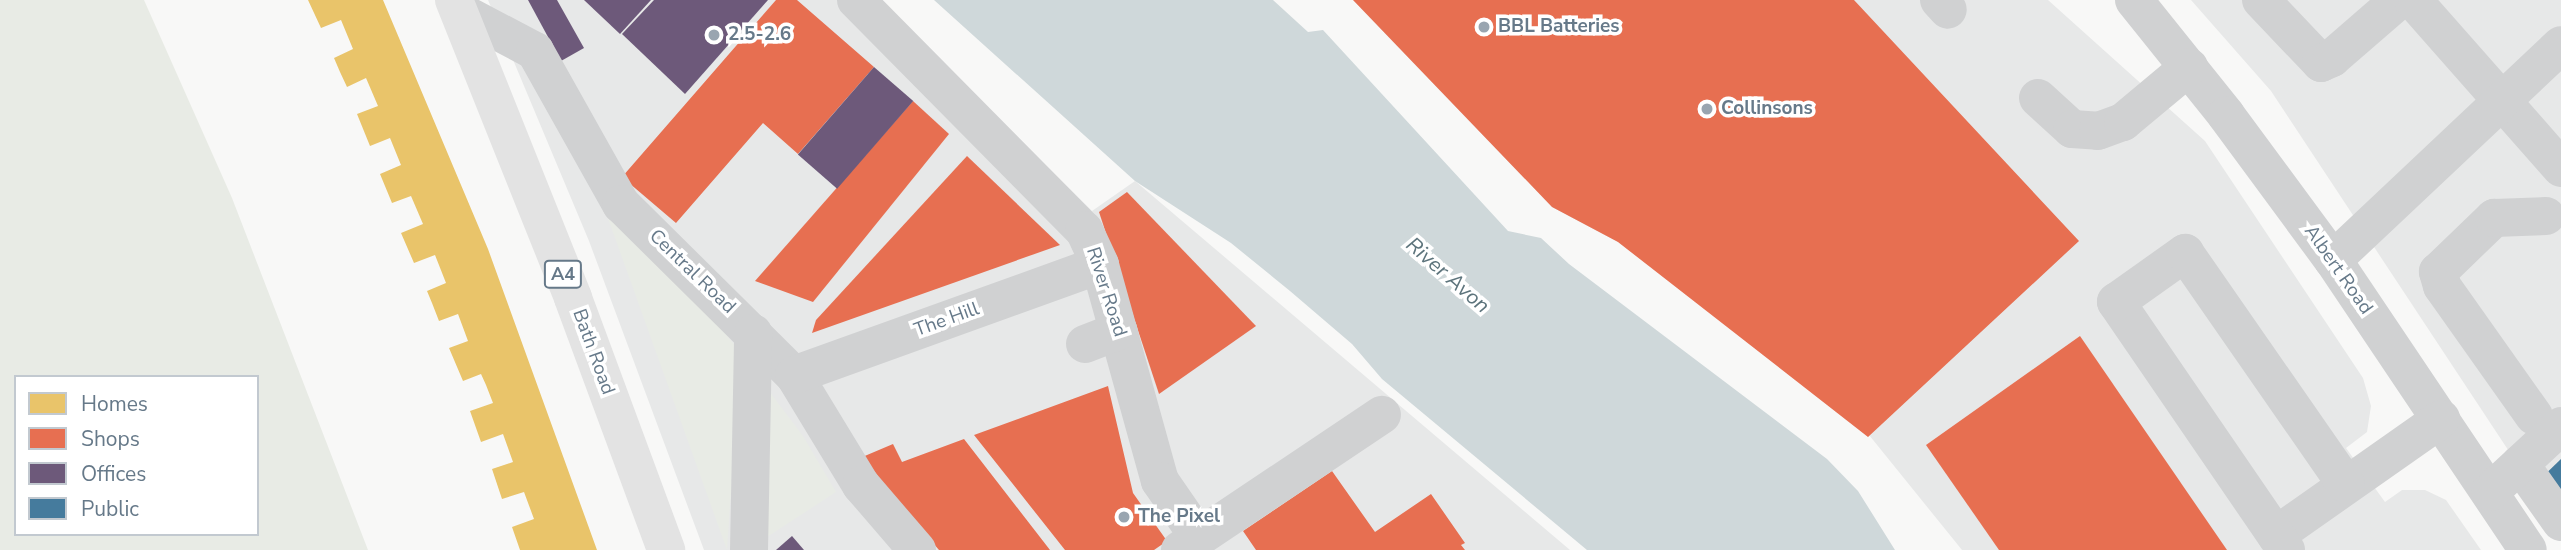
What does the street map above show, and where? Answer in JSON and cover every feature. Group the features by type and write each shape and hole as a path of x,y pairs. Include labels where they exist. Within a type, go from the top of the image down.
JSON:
{"highway":[{"name":"Bath Road","path":"457,6 666,550"}],"street":[{"name":"River Road","path":"856,0 1084,230 1100,265 1102,337 1167,446 1160,481 1189,543"},
{"name":"Albert Road","path":"2134,0 2189,67 2333,260 2528,550"},
{"path":"2260,0 2321,62 2332,58 2399,0"},
{"path":"2413,0 2500,102 2561,167"},
{"name":"Central Road","path":"457,6 535,51 621,204 794,375 861,485 917,550"},
{"path":"2333,260 2561,45"},
{"path":"2038,98 2072,130 2098,131 2123,122 2189,67"},
{"path":"2490,492 2520,464 2548,421 2442,286 2438,272 2494,218 2544,218"},
{"path":"2346,485 2185,253 2116,302 2281,543 2346,485 2441,419"},
{"name":"The Hill","path":"794,375 1100,265"},
{"path":"749,550 753,333"},
{"path":"1189,543 1382,415"},
{"path":"2520,464 2561,522"}],"shaded area":[{"path":"0,0 144,0 232,198 368,550 0,550"},
{"path":"488,0 879,0 1092,211 1135,181 1570,550 704,550 589,241"},
{"path":"1353,0 2048,0 2205,141 2363,378 2371,406 2367,432 2346,448 2385,502 2402,490 2425,490 2446,500 2481,550 1962,550 1865,430 1618,242 1552,207"},
{"path":"2191,0 2561,0 2561,530 2271,91"},
{"path":"605,210 726,334 803,436 836,492 761,541 731,492 727,550"}],"water":[{"name":"River Avon","path":"934,0 1273,0 1308,32 1323,30 1508,231 1541,238 1569,264 1827,459 1858,491 1895,550 1587,550 1382,379 1352,344 1290,291 1231,243 1135,181"}],"building: Homes":[{"path":"308,0 383,0 488,249 597,550 520,550 512,527 534,519 524,492 502,499 492,469 513,462 503,434 481,442 470,411 493,403 481,374 463,381 449,348 468,341 458,314 439,321 427,291 446,283 435,255 414,263 401,233 423,224 411,196 392,203 380,174 401,165 390,138 370,146 357,114 378,106 366,78 347,87 340,72 334,58 353,49 341,20 321,28"}],"building: Shops":[{"path":"776,0 797,0 874,67 798,154 763,123 676,223 622,177"},
{"path":"1353,0 1854,0 2079,241 1868,437 1618,242 1552,207"},
{"path":"913,101 949,134 813,302 755,281"},
{"path":"967,156 1060,245 812,333 816,320"},
{"path":"1127,192 1256,326 1159,394 1099,212"},
{"path":"2080,336 2227,550 1999,550 1926,445"},
{"path":"1108,386 1133,493 1167,541 1154,550 1065,550 974,435"},
{"path":"964,439 1050,550 939,550 860,458 893,444 902,462"},
{"path":"1332,471 1375,532 1431,494 1465,543 1461,545 1465,550 1256,550 1243,531"}],"building: Offices":[{"path":"528,0 557,0 584,48 561,61"},
{"path":"584,0 651,0 620,34"},
{"path":"654,0 768,0 685,94 622,34"},
{"path":"874,67 913,101 837,189 798,155"},
{"path":"792,536 804,550 776,550"}],"building: Public":[{"path":"2561,459 2561,511 2535,484"}],"place":[{"name":"BBL Batteries","path":"1484,27"},
{"name":"2.5-2.6","path":"714,35"},
{"name":"Collinsons","path":"1707,109"},
{"name":"The Pixel","path":"1124,517"}]}
